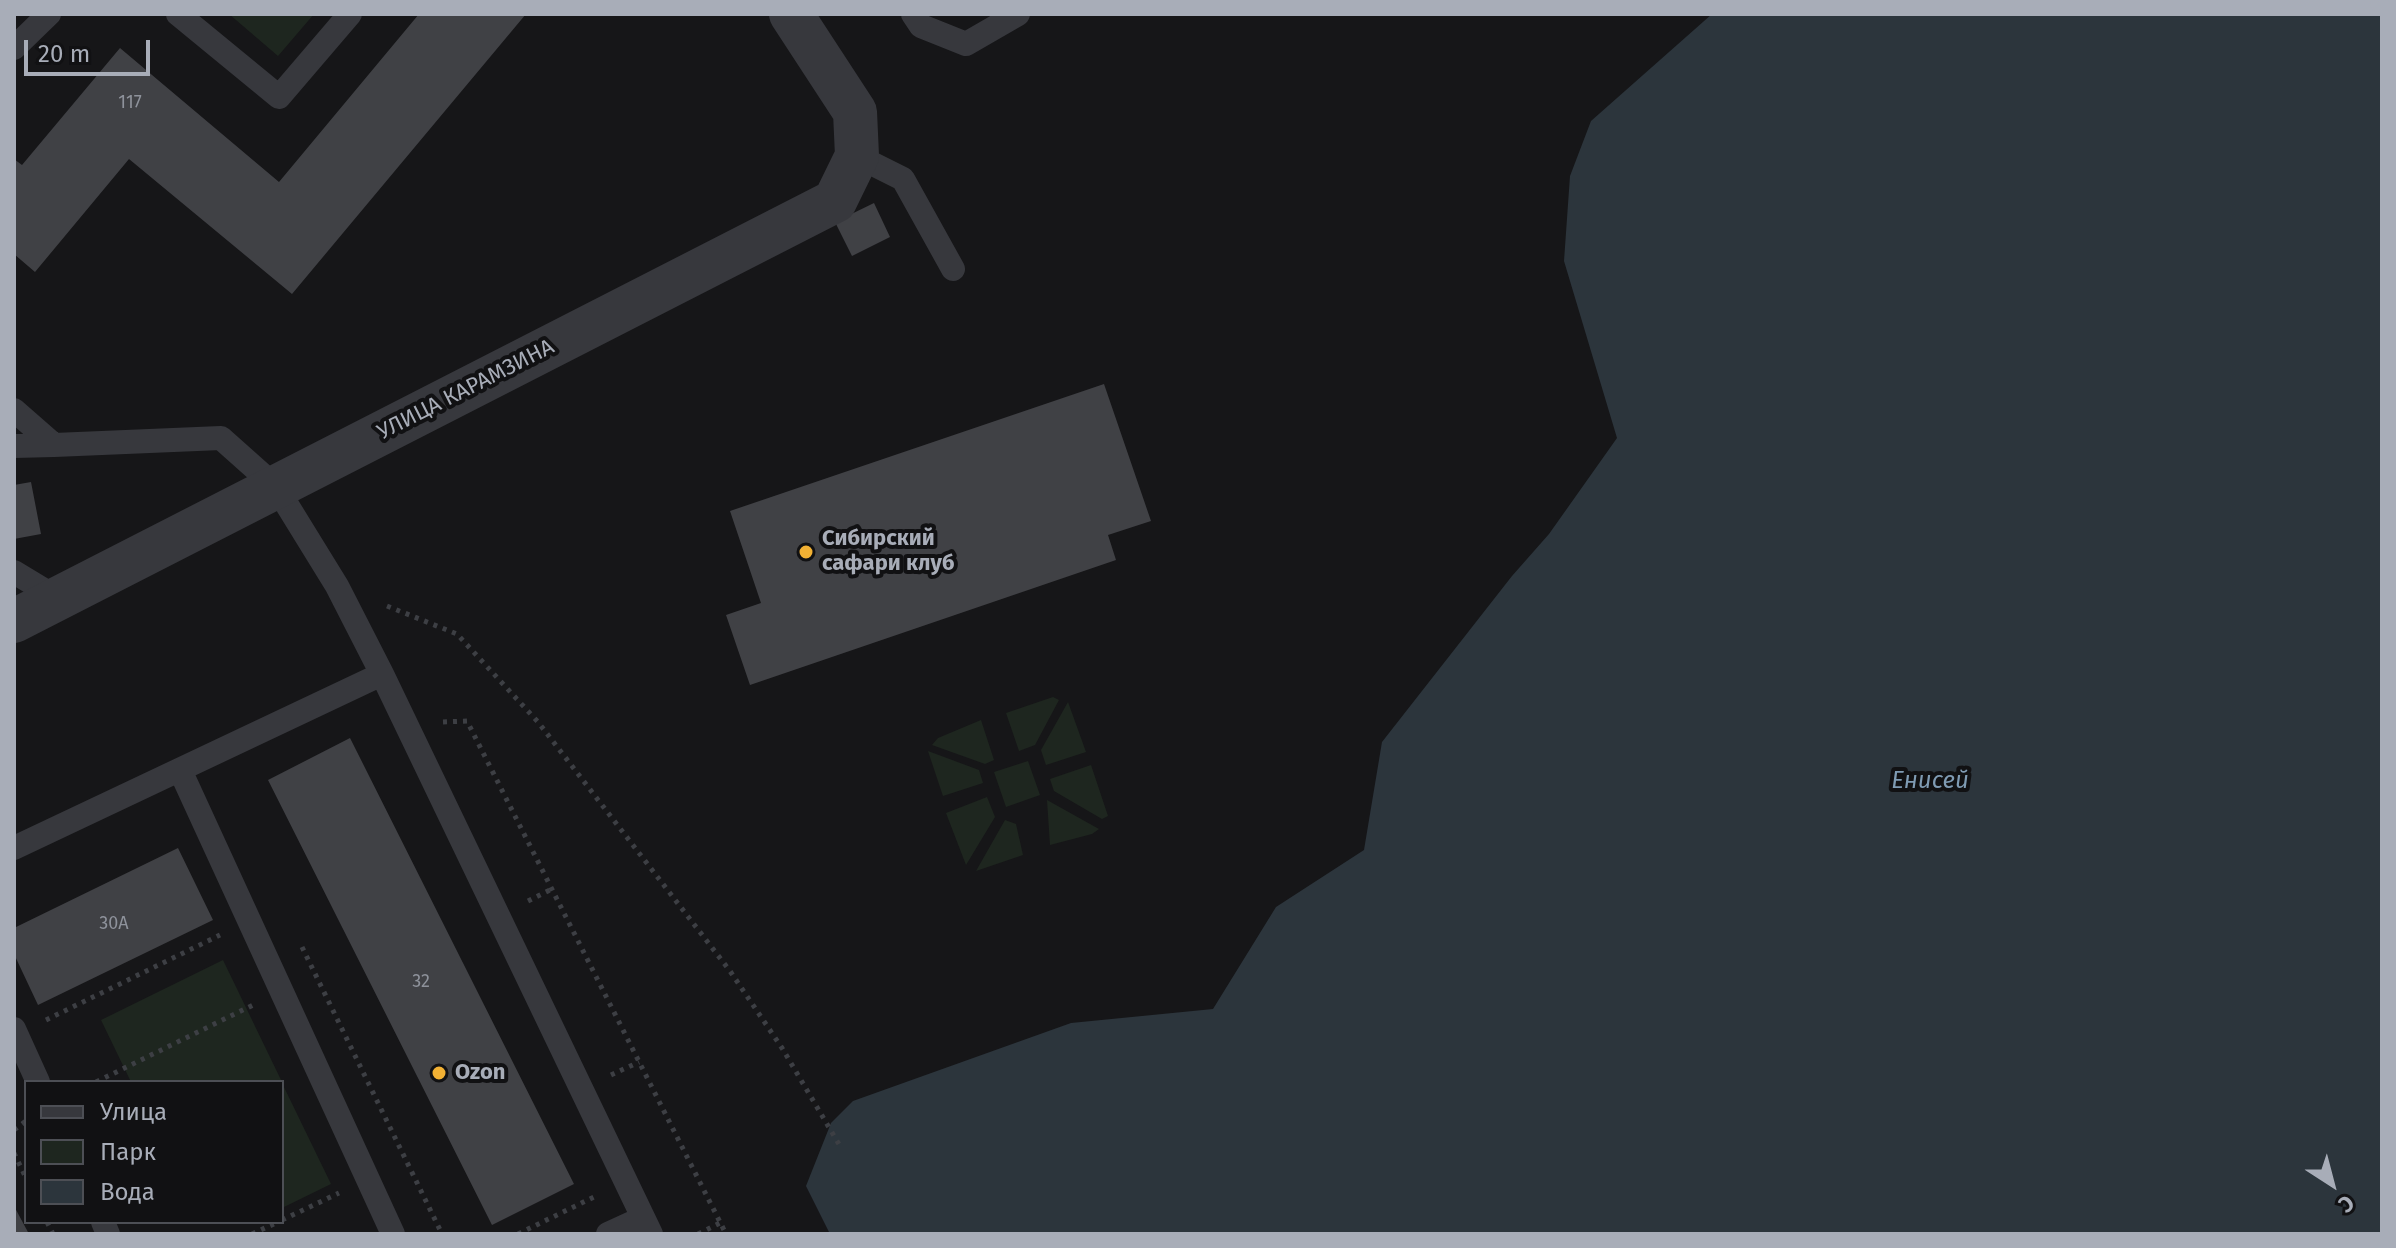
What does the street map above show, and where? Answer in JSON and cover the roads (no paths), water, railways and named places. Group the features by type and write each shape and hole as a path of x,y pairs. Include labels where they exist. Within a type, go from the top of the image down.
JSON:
{"street":[{"name":"УЛИЦА КАРАМЗИНА","path":"14,621 835,201 857,156 855,112 791,14"}],"lane":[{"path":"14,48 49,14"},
{"path":"178,14 279,97 350,14"},
{"path":"913,14 921,26 966,44 1018,14"},
{"path":"857,156 903,179 953,269"},
{"path":"14,410 54,445"},
{"path":"14,446 221,438 276,487 337,586 382,674 647,1226 608,1234"},
{"path":"14,572 57,598"},
{"path":"14,848 382,674"},
{"path":"180,770 393,1234"},
{"path":"15,1032 37,1080"}],"water":[{"name":"Енисей","path":"1712,14 2382,14 2382,1234 830,1234 806,1186 831,1123 853,1101 1071,1023 1213,1009 1276,907 1364,850 1382,742 1512,576 1549,534 1617,438 1564,261 1570,176 1591,121"}],"place":[{"name":"Сибирский сафари клуб","path":"806,552"},
{"name":"Ozon","path":"439,1073"}]}
